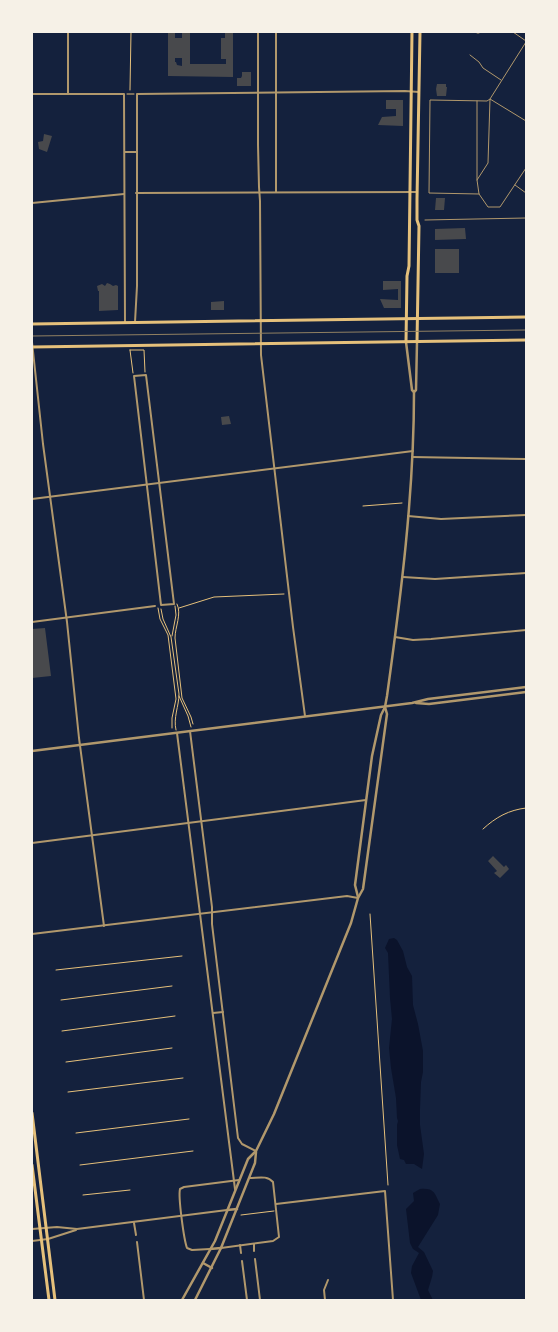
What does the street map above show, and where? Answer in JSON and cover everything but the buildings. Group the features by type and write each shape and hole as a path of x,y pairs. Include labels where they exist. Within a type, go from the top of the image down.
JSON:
{"main road":[{"path":"406,342 407,276 409,266 412,32"},
{"path":"418,342 419,226 417,220 417,192 420,32"},
{"path":"32,324 526,317"},
{"path":"32,347 526,340"},
{"path":"32,1113 55,1300"},
{"path":"32,1165 49,1300"}],"street":[{"path":"68,32 68,94"},
{"path":"258,32 258,144 261,254 260,344 293,627 305,716"},
{"path":"276,32 276,192"},
{"path":"135,322 137,286 137,94 419,92"},
{"path":"32,94 124,94 125,322"},
{"path":"124,152 136,152"},
{"path":"136,193 417,192"},
{"path":"32,203 124,194"},
{"path":"32,342 80,745 104,926"},
{"path":"406,342 412,390 414,392"},
{"path":"358,898 355,885 372,756 381,714 385,707 403,578 413,451 414,392 416,390 418,342"},
{"path":"410,367 417,367"},
{"path":"146,375 174,604 161,605 134,376 146,375"},
{"path":"32,499 413,451"},
{"path":"412,457 526,459"},
{"path":"408,516 442,519 526,515"},
{"path":"403,578 435,579 526,573"},
{"path":"32,622 156,606"},
{"path":"395,638 414,640 431,639 526,630"},
{"path":"32,751 385,707 428,699 526,687"},
{"path":"412,703 429,704 526,692"},
{"path":"182,1300 215,1241 248,1159 256,1151 274,1114 351,923 358,898 363,889 387,714 385,707"},
{"path":"190,731 238,1138 242,1144 256,1151"},
{"path":"177,732 235,1190"},
{"path":"32,843 367,800"},
{"path":"32,934 347,896 358,898"},
{"path":"213,1013 223,1012"},
{"path":"195,1300 212,1268 237,1209 255,1163 256,1151"},
{"path":"266,1177 272,1180 279,1237 273,1241 221,1248 192,1250 187,1248 179,1193 180,1189 184,1187 234,1181 266,1177"},
{"path":"276,1204 385,1191 393,1300"},
{"path":"32,1241 48,1239 78,1229 237,1209"},
{"path":"134,1222 136,1235"},
{"path":"32,1229 57,1227 78,1229"},
{"path":"137,1242 144,1300"},
{"path":"254,1244 254,1251"},
{"path":"240,1245 241,1253"},
{"path":"256,1259 260,1300"},
{"path":"242,1261 247,1300"},
{"path":"203,1263 212,1268"},
{"path":"325,1300 324,1290 328,1280"}],"lane":[{"path":"477,180 488,163 490,99 526,41 513,32"},
{"path":"470,55 479,62 483,68 502,80"},
{"path":"479,194 429,193 430,100 487,101 490,99"},
{"path":"490,99 526,121"},
{"path":"477,101 477,180 479,194 488,207 500,207 526,168"},
{"path":"515,185 526,192"},
{"path":"425,220 526,218"},
{"path":"143,345 144,350"}],"path":[{"path":"130,90 131,32"},
{"path":"474,32 482,32"},
{"path":"131,346 131,365 134,376"},
{"path":"130,350 144,350 146,375"},
{"path":"363,506 402,503"},
{"path":"178,609 214,597 284,594"},
{"path":"174,604 178,604 178,622 175,633 182,698 191,716 193,724"},
{"path":"174,604 176,615 172,637 179,694 179,702 174,722 177,732"},
{"path":"156,606 160,619 168,635 176,699 172,718 172,728"},
{"path":"161,612 172,637"},
{"path":"179,694 189,719 190,731"},
{"path":"483,829 500,816 512,810 526,808"},
{"path":"370,914 388,1185"},
{"path":"56,970 107,963 182,956"},
{"path":"61,1000 172,986"},
{"path":"62,1031 175,1016"},
{"path":"66,1062 172,1048"},
{"path":"68,1092 183,1078"},
{"path":"76,1133 189,1119"},
{"path":"80,1165 193,1151"},
{"path":"83,1195 130,1190"},
{"path":"241,1215 274,1211"}],"water":[{"path":"394,938 397,940 403,951 407,967 412,976 413,1005 423,1051 420,1109 420,1125 424,1154 422,1169 414,1164 406,1164 404,1160 400,1159 397,1145 398,1121 389,1048 392,1019 388,953 385,948 389,939"},
{"path":"420,1189 431,1190 440,1204 438,1215 418,1247 424,1252 433,1271 428,1290 433,1300 421,1300 411,1273 412,1266 419,1253 413,1249 410,1243 406,1209 414,1201 413,1193"}],"tram line":[{"path":"32,336 526,330"}]}
